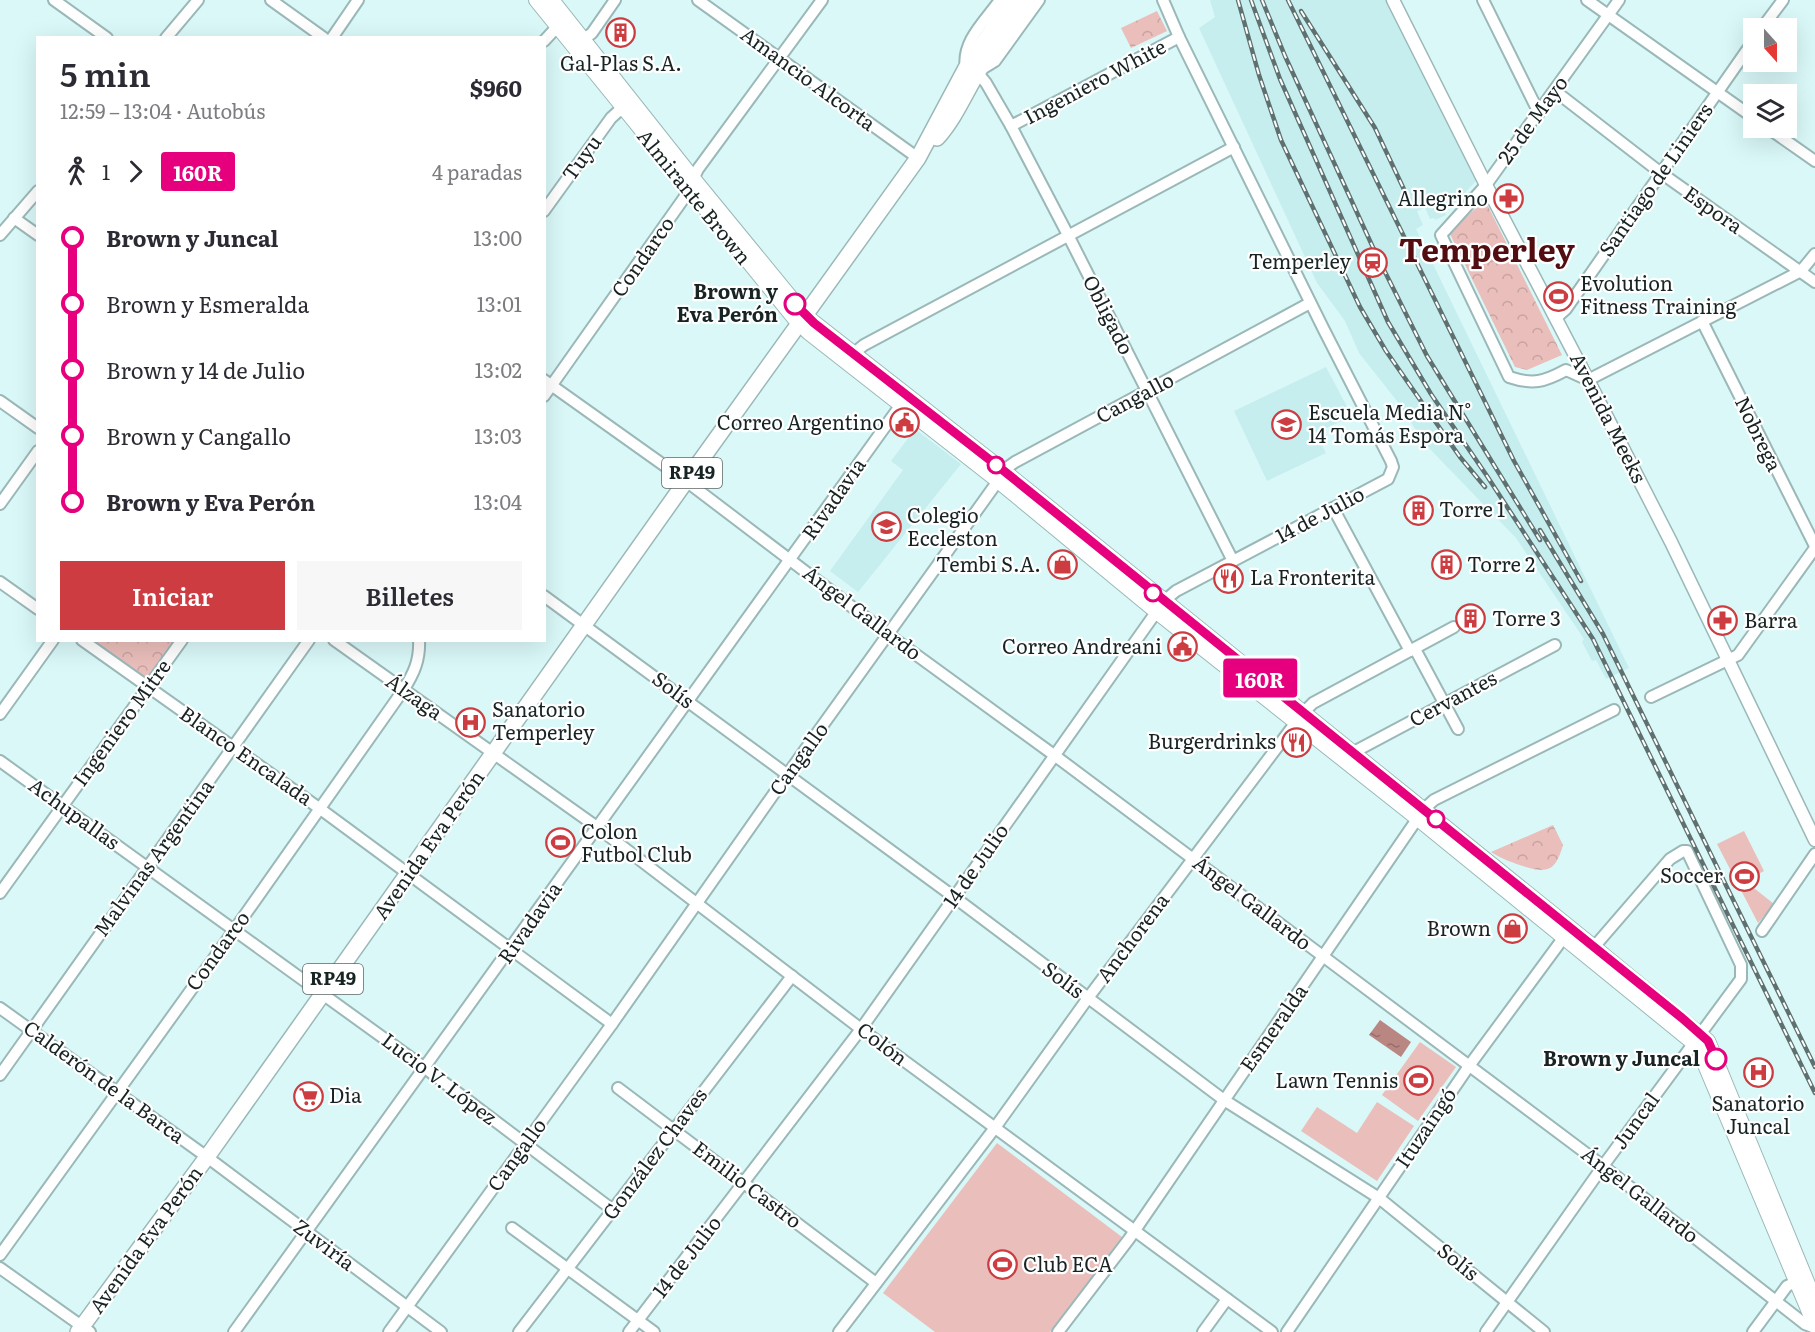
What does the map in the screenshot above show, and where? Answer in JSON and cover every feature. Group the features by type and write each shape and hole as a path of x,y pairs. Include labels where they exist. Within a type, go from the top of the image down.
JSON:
{"main road":[{"name":"Almirante Brown","path":"536,0 622,108 691,184"},
{"name":"Almirante Brown","path":"552,0 691,184 803,320 1001,476 1697,1037"},
{"name":"RP49","path":"921,154 950,122 971,70 1013,0"},
{"name":"RP49","path":"971,70 1026,0"},
{"name":"Avenida Eva Perón","path":"83,1330 921,154"},
{"name":"Almirante Brown","path":"803,320 854,353 904,400"},
{"name":"Almirante Brown","path":"1300,717 1352,753 1421,814"},
{"name":"Almirante Brown","path":"1567,933 1594,947 1697,1037 1801,1280 1815,1327"},
{"name":"Almirante Brown","path":"1801,1280 1815,1301"}],"street":[{"path":"54,0 103,36"},
{"path":"168,36 198,0"},
{"path":"272,0 321,36"},
{"path":"333,36 358,0"},
{"path":"583,40 592,33 615,0"},
{"name":"Amancio Alcorta","path":"698,0 780,59 921,154"},
{"name":"Condarco","path":"548,382 691,184 698,169 822,0"},
{"path":"1000,0 967,46 964,56 971,70 995,61 1039,0"},
{"name":"Avenida Meeks","path":"1393,0 1729,660 1815,840"},
{"path":"1483,0 1539,113"},
{"path":"1587,0 1743,110"},
{"name":"25 de Mayo","path":"1588,380 1566,370 1547,380 1526,383 1509,377 1441,235 1486,185 1619,0"},
{"path":"1770,18 1783,0"},
{"path":"1163,2 1310,303"},
{"path":"546,39 557,27"},
{"name":"Ingeniero White","path":"1011,126 1179,37"},
{"name":"Santiago de Liniers","path":"1556,318 1566,309 1743,55"},
{"name":"Obligado","path":"971,70 986,83 1011,126 1233,561"},
{"name":"Espora","path":"1555,92 1661,173 1815,282"},
{"name":"Tuyu","path":"546,208 611,118 622,108"},
{"path":"1782,138 1815,161"},
{"path":"854,353 864,345 1234,147"},
{"path":"0,235 7,221 36,193"},
{"path":"7,221 36,234"},
{"path":"1588,380 1801,272 1815,254"},
{"name":"Cangallo","path":"390,1332 1001,476 1015,462 1310,303"},
{"name":"14 de Julio","path":"629,1332 861,1029 1161,607 1176,591 1388,479 1393,467 1391,461 1310,303"},
{"name":"Nobrega","path":"1702,321 1815,547"},
{"name":"Ángel Gallardo","path":"548,382 686,481 889,635 1054,755 1603,1166 1805,1324 1815,1327"},
{"name":"Rivadavia","path":"234,1332 904,400"},
{"path":"0,401 36,427"},
{"path":"0,504 36,454"},
{"path":"1333,507 1458,729"},
{"path":"1651,697 1729,660 1743,650 1815,547"},
{"path":"0,582 36,608"},
{"name":"Solís","path":"546,597 954,897 1224,1100 1379,1198 1544,1332"},
{"name":"Anchorena","path":"839,1332 994,1129 1088,998 1300,717 1313,703 1454,627"},
{"path":"0,714 52,642"},
{"name":"Blanco Encalada","path":"85,642 408,874"},
{"name":"Ingeniero Mitre","path":"0,893 181,642"},
{"name":"Malvinas Argentina","path":"0,1075 308,642"},
{"name":"Álzaga","path":"337,642 494,753"},
{"name":"Condarco","path":"0,1255 235,929 404,689 418,662 419,642"},
{"name":"Cervantes","path":"1352,753 1555,645"},
{"name":"Esmeralda","path":"1058,1332 1134,1232 1421,814 1434,800 1614,710"},
{"name":"Colón","path":"494,753 597,827 994,1129 1272,1332"},
{"name":"Achupallas","path":"0,761 323,993"},
{"name":"Juncal","path":"1486,1332 1603,1166 1741,979 1742,969 1689,854 1683,850 1670,859 1594,947"},
{"path":"1762,931 1815,854"},
{"path":"408,874 512,948 612,1024"},
{"name":"Ituzaingó","path":"1287,1332 1469,1066 1567,933"},
{"name":"González Chaves","path":"519,1332 792,976"},
{"name":"Lucio V. López","path":"323,993 613,1210"},
{"name":"Calderón de la Barca","path":"0,1008 207,1156"},
{"name":"Emilio Castro","path":"618,1088 876,1283"},
{"name":"Zuviría","path":"207,1156 441,1332"},
{"path":"512,1228 654,1332"},
{"path":"0,1268 83,1330"},
{"path":"1753,1332 1787,1286 1801,1280"},
{"path":"1203,1332 1227,1299"}],"shaded area":[{"path":"1210,0 1387,0 1477,180 1457,201 1443,209 1446,215 1435,220 1430,219 1425,208 1417,211 1423,225 1416,229 1629,668 1606,679 1596,660 1592,661 1582,642 1584,639 1516,538 1425,444 1397,401 1359,353 1345,321 1317,283 1199,28 1215,17"},
{"name":"Escuela Media N° 14 Tomás Espora","path":"1326,367 1352,416 1316,433 1326,453 1267,481 1234,411"},
{"name":"Colegio Eccleston","path":"915,429 961,464 858,592 830,571 903,470 891,461"}],"green space":[{"path":"1157,11 1167,31 1131,48 1121,28"},
{"path":"1485,200 1562,355 1527,370 1515,367 1449,232"},
{"path":"83,642 181,642 148,687"},
{"path":"1553,825 1563,845 1558,860 1550,868 1540,870 1526,867 1491,852"},
{"name":"Soccer","path":"1744,831 1764,871 1745,881 1774,904 1758,923 1717,844"},
{"name":"Lawn Tennis","path":"1420,1042 1456,1067 1418,1121 1382,1095"},
{"path":"1377,1102 1414,1126 1377,1181 1301,1131 1317,1107 1357,1133"},
{"name":"Club ECA","path":"997,1143 1122,1237 1050,1332 935,1332 883,1293"}],"water":[{"path":"1380,1020 1411,1042 1401,1057 1369,1035"}],"railway":[{"path":"1238,0 1259,75 1281,140 1360,307 1386,351 1460,457 1485,487"},
{"path":"1251,0 1280,79 1388,322 1431,394 1593,639 1815,1093"},
{"path":"1262,0 1285,56 1376,254 1427,356 1540,540"},
{"path":"1288,0 1514,461 1581,581"},
{"path":"1301,11 1375,128 1409,200"},
{"path":"1540,530 1603,634 1815,1067"}],"bus line":[{"name":"160R","path":"795,304 814,323 1004,471 1682,1018 1708,1041 1716,1059"}],"place":[{"name":"Gal-Plas S.A.","path":"621,33"},
{"name":"Allegrino","path":"1509,199"},
{"name":"Temperley","path":"1372,262"},
{"name":"Evolution Fitness Training","path":"1559,296"},
{"name":"Brown y Eva Perón","path":"795,304"},
{"name":"Correo Argentino","path":"905,423"},
{"name":"Escuela Media N° 14 Tomás Espora","path":"1287,425"},
{"name":"Torre 1","path":"1418,510"},
{"name":"Colegio Eccleston","path":"886,527"},
{"name":"Tembi S.A.","path":"1062,565"},
{"name":"Torre 2","path":"1446,565"},
{"name":"La Fronterita","path":"1229,578"},
{"name":"Torre 3","path":"1471,619"},
{"name":"Barra","path":"1723,621"},
{"name":"Correo Andreani","path":"1183,647"},
{"name":"Sanatorio Temperley","path":"471,722"},
{"name":"Burgerdrinks","path":"1297,742"},
{"name":"Colon Futbol Club","path":"560,843"},
{"name":"Soccer","path":"1744,876"},
{"name":"Brown","path":"1512,929"},
{"name":"Brown y Juncal","path":"1716,1059"},
{"name":"Sanatorio Juncal","path":"1758,1073"},
{"name":"Lawn Tennis","path":"1419,1081"},
{"name":"Dia","path":"308,1096"},
{"name":"Club ECA","path":"1002,1265"}],"district":[{"name":"Temperley","path":"1487,251"}]}
